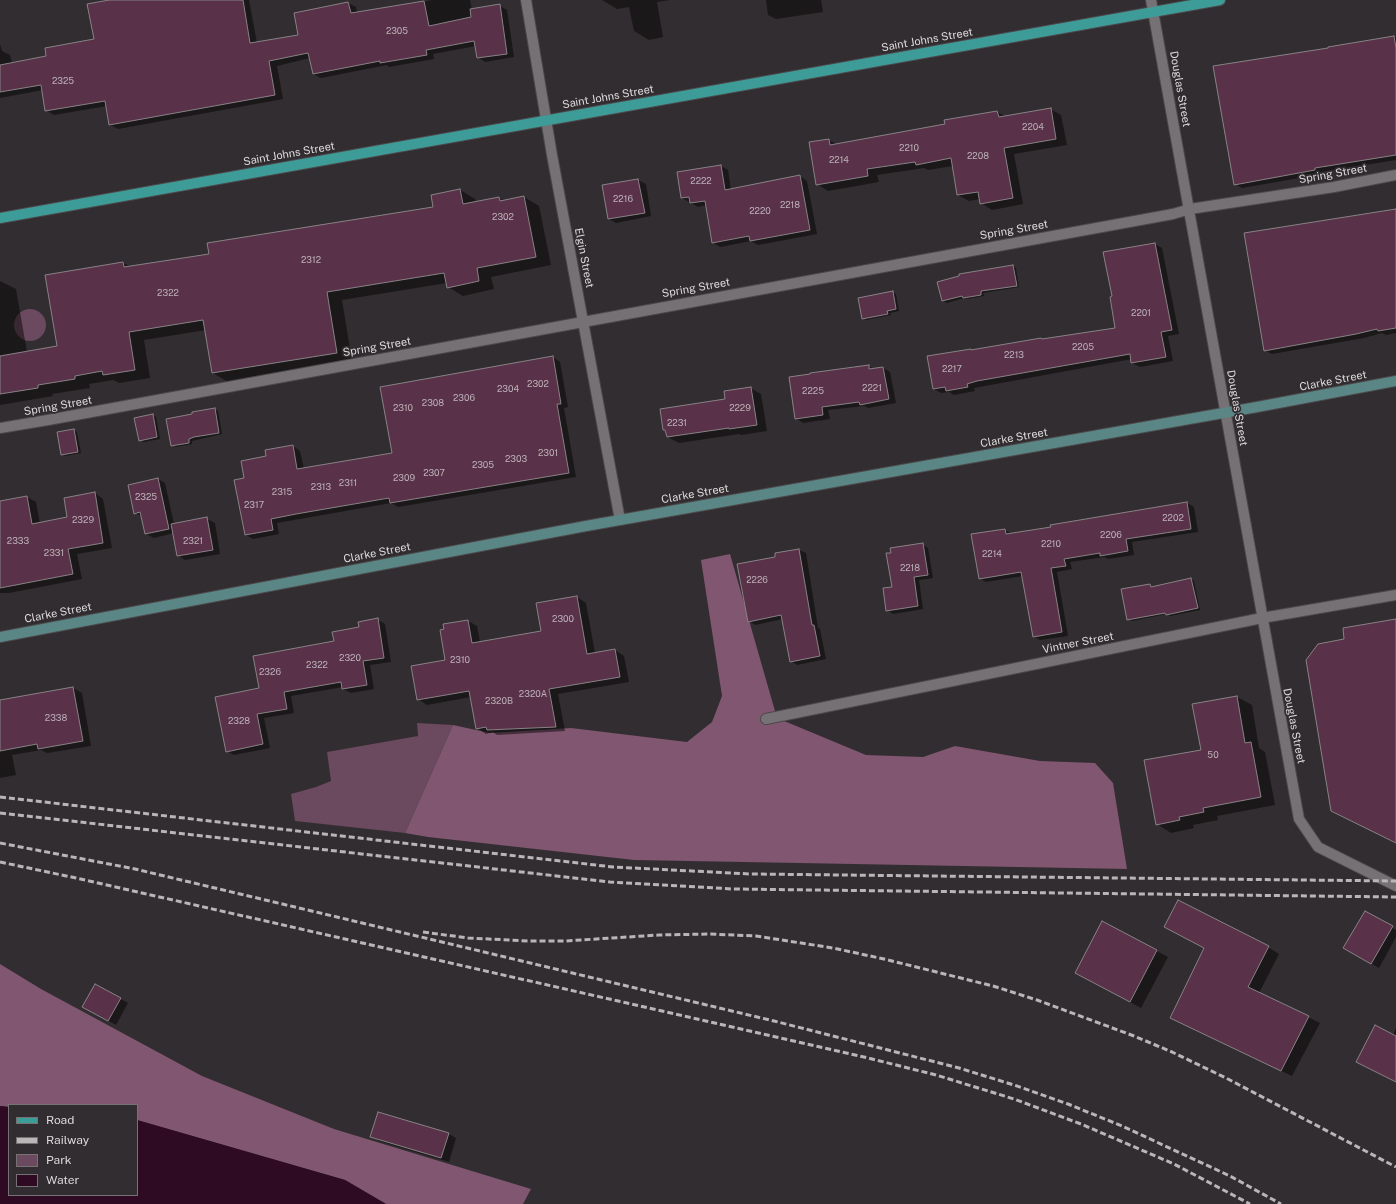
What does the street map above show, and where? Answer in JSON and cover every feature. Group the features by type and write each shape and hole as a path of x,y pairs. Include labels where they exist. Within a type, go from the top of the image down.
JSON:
{"main road":[{"name":"Saint Johns Street","path":"0,218 1220,0"},
{"name":"Clarke Street","path":"0,637 620,520 1396,381"}],"street":[{"name":"Elgin Street","path":"526,0 620,520"},
{"name":"Douglas Street","path":"1151,0 1190,209 1299,819 1318,847 1396,886"},
{"name":"Spring Street","path":"0,428 1173,214 1190,209 1334,187 1396,175"},
{"name":"Vintner Street","path":"766,719 1262,618 1396,595"}],"green space":[{"path":"27,309 33,309 43,316 46,325 45,331 39,338 33,341 27,341 17,334 14,328 14,322 21,312"},
{"path":"417,723 453,725 405,833 295,821 291,794 331,781 327,752 418,736"}],"shaded area":[{"path":"730,554 777,718 866,755 923,757 955,746 1040,761 1095,763 1113,783 1127,869 634,860 428,837 405,833 453,725 490,733 571,728 687,742 712,722 722,696 701,560"},
{"path":"0,964 41,989 202,1076 334,1129 531,1189 523,1204 386,1204 345,1180 138,1120 138,1104 8,1104 8,1107 0,1106"}],"water":[{"path":"0,1106 8,1107 8,1196 138,1196 138,1120 345,1180 386,1204 0,1204"}],"building":[{"path":"109,0 243,0 250,43 298,35 294,13 348,2 351,13 424,1 429,26 471,17 470,9 500,4 507,54 477,58 474,41 426,50 427,55 380,63 380,61 313,74 308,53 269,61 275,95 109,125 105,101 45,111 41,85 0,92 0,65 46,56 45,48 94,39 87,4"},
{"path":"1394,36 1396,48 1396,155 1315,168 1315,170 1234,185 1213,66"},
{"path":"1051,108 1056,139 1004,148 1013,198 980,204 978,192 957,195 951,158 916,165 915,162 867,169 868,176 816,185 809,142 829,139 830,145 945,124 944,120 997,111 999,117"},
{"path":"721,165 725,190 800,175 810,230 750,241 749,236 712,243 705,201 690,203 689,197 681,198 677,172"},
{"path":"638,179 645,213 608,219 602,185"},
{"path":"460,189 463,204 499,197 500,201 524,196 536,257 477,268 479,281 447,288 444,273 327,292 337,353 212,373 203,320 129,332 135,370 103,375 102,371 75,376 75,379 38,385 38,388 0,394 0,356 57,346 45,275 123,262 124,267 209,254 207,243 433,207 431,195"},
{"path":"1396,209 1396,328 1378,331 1377,329 1264,351 1244,233"},
{"path":"1155,243 1172,330 1161,332 1166,357 1131,363 1130,354 977,381 967,384 968,387 946,391 945,387 933,389 927,356 1115,328 1110,297 1112,296 1103,252"},
{"path":"1013,265 1017,286 981,291 981,295 963,298 962,296 942,301 937,282 959,276 959,274"},
{"path":"893,291 896,309 887,311 888,314 862,319 858,298"},
{"path":"553,356 561,404 557,404 569,473 390,503 389,498 296,514 271,519 273,530 245,535 234,480 244,478 241,461 266,456 265,450 293,445 297,469 392,453 380,387"},
{"path":"869,365 869,369 883,367 889,399 860,405 859,402 822,407 823,415 795,419 789,377"},
{"path":"751,387 757,425 667,437 665,430 663,430 660,409 725,399 724,391"},
{"path":"215,408 219,433 194,437 189,439 189,443 171,446 166,419"},
{"path":"153,414 157,437 139,441 134,418"},
{"path":"74,429 78,452 61,455 57,432"},
{"path":"158,478 169,529 145,534 140,512 134,514 128,485"},
{"path":"95,492 103,543 68,549 73,574 0,588 0,501 27,496 32,524 67,517 64,498"},
{"path":"1187,502 1191,529 1126,539 1128,551 1100,556 1100,553 1064,559 1066,566 1051,568 1062,632 1033,637 1021,572 979,579 971,534 1005,529 1006,534 1051,527 1050,525"},
{"path":"207,517 213,550 177,556 171,524"},
{"path":"923,543 928,575 914,577 918,606 886,611 883,588 892,587 886,553 891,553 890,548"},
{"path":"799,549 812,625 814,625 820,656 790,662 781,615 748,622 737,564 775,557 775,553"},
{"path":"1191,578 1198,608 1166,615 1165,613 1127,620 1121,589 1150,584 1151,587"},
{"path":"577,596 587,654 615,649 620,677 549,689 556,727 487,730 486,727 476,729 469,691 417,700 411,666 445,660 440,630 444,629 443,624 468,620 472,643 541,631 536,603"},
{"path":"378,618 384,658 363,661 367,685 342,689 341,682 284,692 287,709 257,714 263,744 226,752 215,697 259,688 253,656 334,641 332,632 359,627 358,622"},
{"path":"1396,619 1396,843 1331,811 1306,660 1318,644 1344,639 1343,628"},
{"path":"73,687 83,741 38,749 37,744 0,751 0,700"},
{"path":"1237,696 1245,743 1251,742 1261,797 1203,808 1204,812 1179,817 1180,820 1156,825 1144,760 1201,750 1192,704"},
{"path":"1178,900 1269,946 1248,987 1309,1016 1281,1071 1170,1018 1204,948 1164,927"},
{"path":"1365,911 1393,926 1371,964 1343,948"},
{"path":"1102,921 1157,950 1130,1002 1075,973"},
{"path":"95,984 121,998 108,1021 82,1007"},
{"path":"1375,1025 1396,1036 1396,1082 1356,1062"},
{"path":"378,1112 449,1133 441,1158 370,1137"}],"railway":[{"path":"0,797 613,867 751,874 1396,881"},
{"path":"0,813 610,882 733,889 1396,897"},
{"path":"0,843 135,869 774,1021 959,1068 1068,1104 1122,1126 1230,1176 1281,1204"},
{"path":"0,862 662,1011 936,1075 1014,1099 1081,1124 1174,1164 1250,1204"},
{"path":"423,932 468,938 529,941 565,941 659,935 709,934 756,936 833,948 884,959 993,986 1037,1000 1134,1036 1172,1052 1226,1078 1396,1167"}]}
